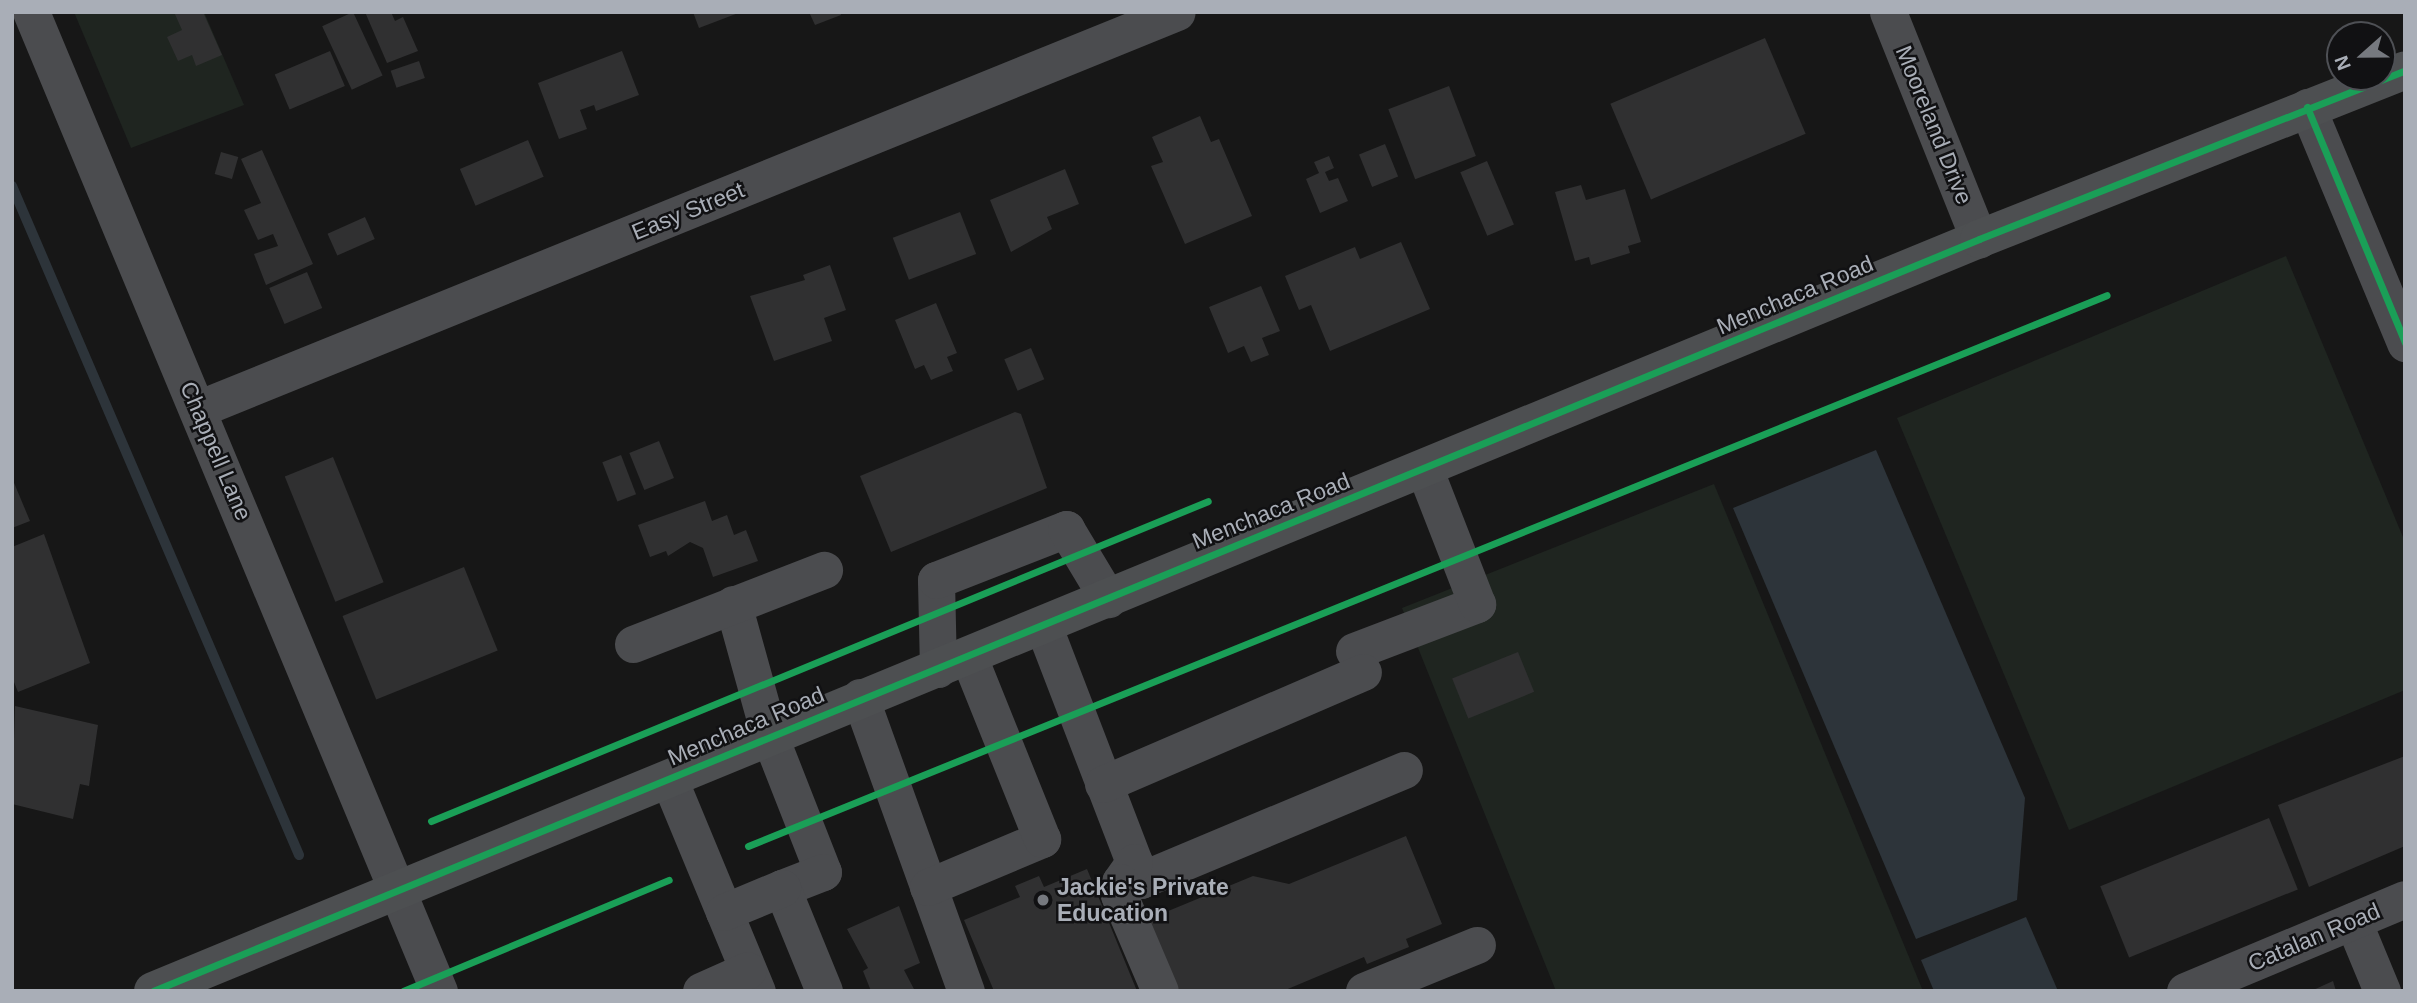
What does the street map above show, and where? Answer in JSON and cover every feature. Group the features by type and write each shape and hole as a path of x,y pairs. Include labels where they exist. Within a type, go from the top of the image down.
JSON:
{"main road":[{"name":"Menchaca Road","path":"153,991 771,737 860,697 953,663 1979,239 2405,70"}],"street":[{"name":"Chappell Lane","path":"31,12 439,991"},
{"name":"Easy Street","path":"198,410 1177,12"},
{"name":"Mooreland Drive","path":"1888,12 1979,239"},
{"path":"2307,107 2405,343"},
{"path":"1103,784 1477,604 1424,468"},
{"path":"928,887 1042,839 953,663 936,580 1066,528 1108,599"},
{"path":"633,644 824,570"},
{"path":"724,912 823,872 771,737 733,604"},
{"path":"1043,625 1141,880 1404,770"},
{"path":"860,697 966,991"},
{"path":"669,779 752,980 701,991"},
{"path":"1134,862 1120,882 1119,895 1160,991"},
{"path":"782,888 824,991"},
{"name":"Catalan Road","path":"2185,991 2405,900"},
{"path":"2353,921 2382,991"},
{"path":"1364,991 1477,945"}],"shaded area":[{"path":"74,12 204,12 244,105 131,148"},
{"path":"2286,256 2405,542 2405,690 2069,830 1897,418"},
{"path":"1876,450 2025,798 2017,900 1916,939 1733,508"},
{"path":"1714,484 1923,991 1556,991 1402,608"},
{"path":"2026,917 2058,991 1934,991 1921,960"}],"building":[{"path":"174,12 203,12 222,55 196,66 192,55 178,61 167,37 182,30"},
{"path":"353,12 383,75 352,90 322,26"},
{"path":"365,12 391,12 395,21 403,17 418,51 387,63"},
{"path":"693,12 741,12 699,28"},
{"path":"809,12 840,12 841,15 815,25"},
{"path":"1765,38 1806,134 1651,199 1610,104"},
{"path":"330,51 345,86 290,109 275,74"},
{"path":"622,51 639,95 596,111 594,105 580,110 587,129 559,139 538,83"},
{"path":"419,61 425,78 396,88 391,71"},
{"path":"1449,86 1476,156 1415,179 1388,109"},
{"path":"1200,116 1211,142 1219,139 1252,216 1185,244 1151,166 1163,162 1152,137"},
{"path":"528,140 544,177 476,206 460,169"},
{"path":"1385,144 1398,176 1372,187 1359,154"},
{"path":"262,150 313,264 266,285 254,254 278,246 273,234 258,240 244,210 261,203 241,159"},
{"path":"221,152 238,157 232,179 215,174"},
{"path":"1329,156 1334,168 1325,172 1329,181 1338,178 1348,201 1320,213 1306,179 1319,173 1314,162"},
{"path":"1487,161 1514,225 1487,236 1460,172"},
{"path":"1065,169 1079,204 1047,217 1052,229 1011,252 990,200"},
{"path":"1581,185 1586,200 1625,189 1641,242 1628,246 1630,253 1591,265 1589,257 1575,261 1555,192"},
{"path":"960,212 976,254 909,280 893,238"},
{"path":"365,217 375,239 337,256 328,234"},
{"path":"1401,242 1430,309 1330,351 1311,305 1299,310 1285,276 1355,247 1360,259"},
{"path":"830,265 846,310 824,318 832,341 774,361 750,296 805,280 803,275"},
{"path":"307,272 322,308 284,324 269,288"},
{"path":"1261,286 1280,331 1262,338 1269,355 1251,362 1244,346 1228,353 1209,307"},
{"path":"936,303 957,353 947,357 953,371 931,380 924,365 915,369 895,320"},
{"path":"1031,348 1044,379 1018,391 1004,359"},
{"path":"1015,412 1021,414 1047,488 891,552 860,476"},
{"path":"659,441 674,478 644,490 629,453"},
{"path":"621,455 636,494 617,501 602,462"},
{"path":"333,457 384,582 335,602 285,476"},
{"path":"12,478 30,521 12,528"},
{"path":"705,501 712,521 727,515 734,535 746,530 758,561 713,577 703,548 690,542 668,556 666,551 650,557 638,525"},
{"path":"44,534 90,663 18,692 12,677 12,547"},
{"path":"464,567 498,650 376,700 343,616"},
{"path":"1518,652 1534,692 1468,718 1452,679"},
{"path":"15,706 98,725 89,786 80,784 73,819 12,804"},
{"path":"2405,756 2405,846 2309,887 2278,805"},
{"path":"2269,818 2298,889 2129,958 2100,886"},
{"path":"1406,836 1442,924 1406,939 1409,947 1367,964 1364,957 1283,991 1173,991 1144,921 1253,876 1289,884"},
{"path":"1087,869 1137,991 994,991 964,920 1020,897 1015,886 1039,876 1044,887"},
{"path":"899,906 920,963 904,970 915,991 871,991 863,971 868,968 847,929"},
{"path":"2333,981 2336,991 2311,991"}],"waterway":[{"path":"12,186 299,855"}],"cycle path":[{"path":"153,991 1979,239 2405,70"},
{"path":"2307,107 2405,343"},
{"path":"748,846 2107,295"},
{"path":"431,821 1208,501"},
{"path":"403,991 669,880"}],"place":[{"name":"Jackie's Private Education","path":"1043,900"}]}
